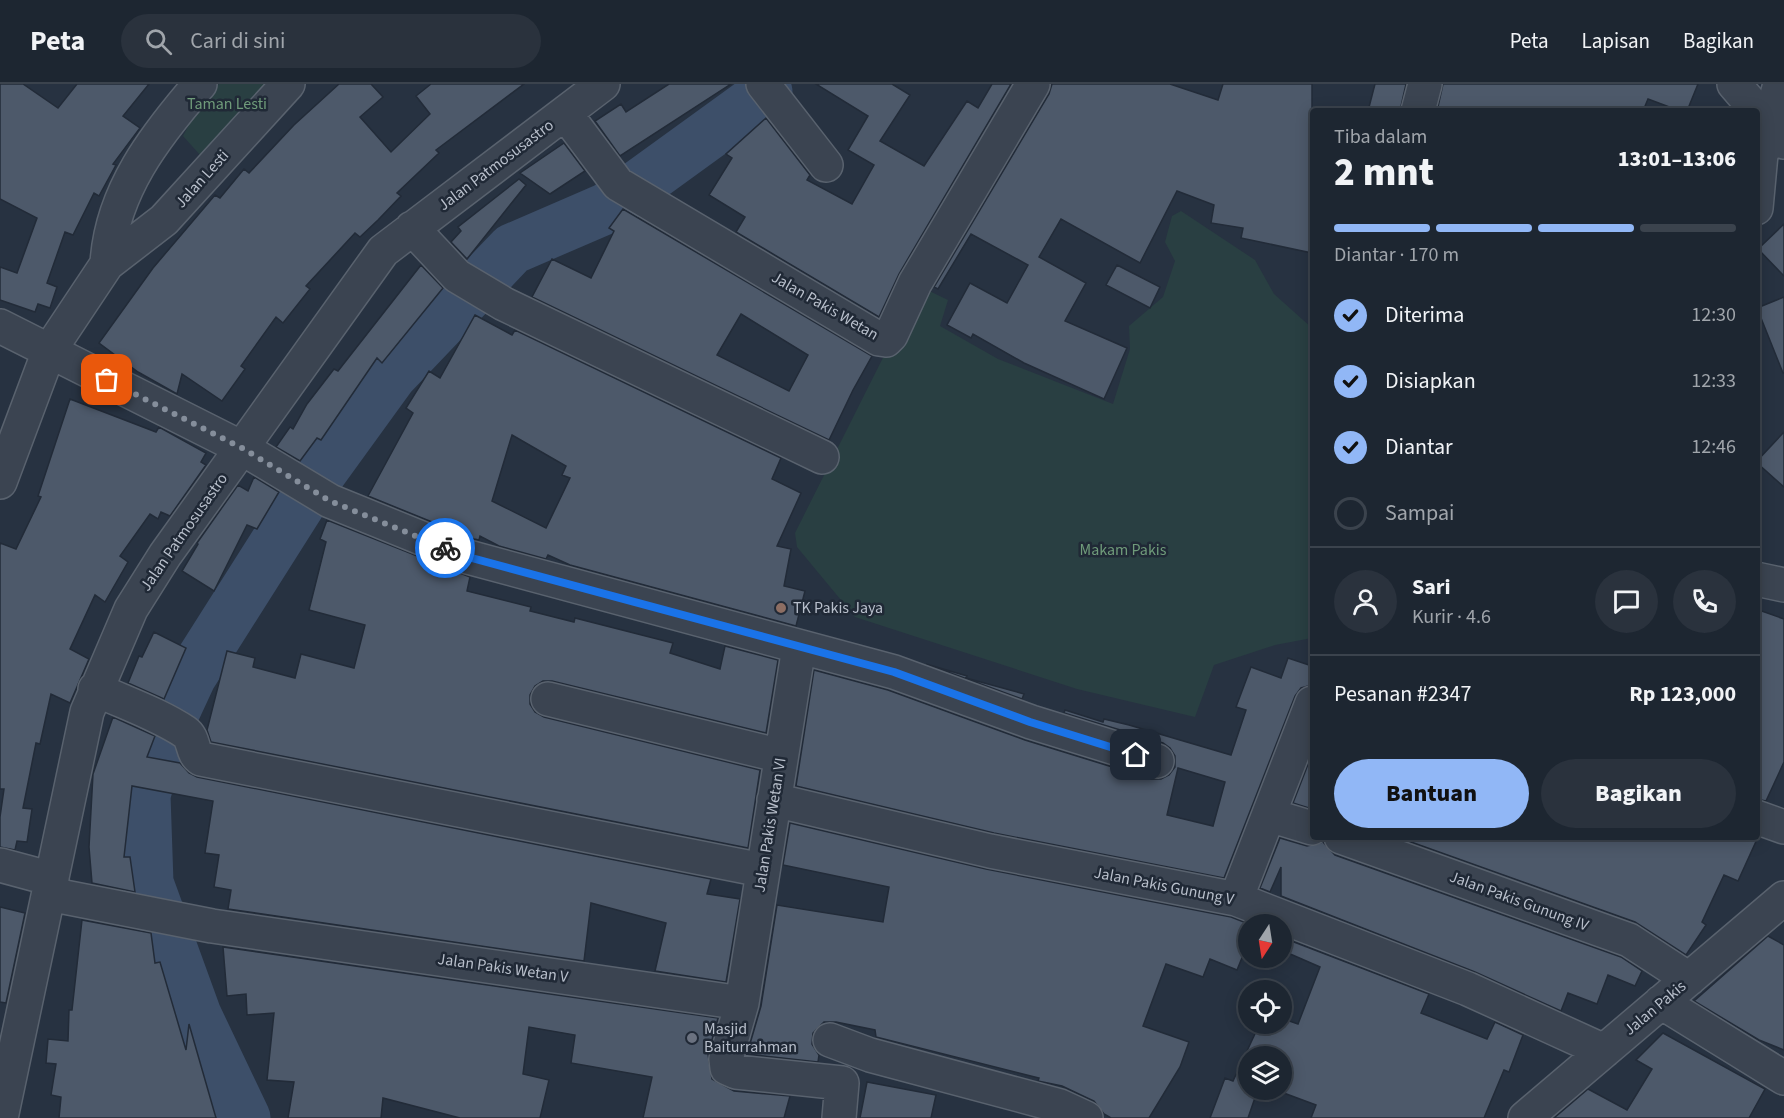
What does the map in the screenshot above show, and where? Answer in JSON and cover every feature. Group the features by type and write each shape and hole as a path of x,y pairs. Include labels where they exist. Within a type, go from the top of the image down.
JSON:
{"street":[{"name":"Jalan Lesti","path":"107,264 108,245 125,186 157,137 200,84"},
{"name":"Jalan Lesti","path":"0,482 49,351 107,264 164,220 288,84"},
{"name":"Jalan Patmosusastro","path":"1,1118 87,712 131,609 165,555 383,251 603,84"},
{"path":"763,84 826,165"},
{"path":"1419,108 1425,84"},
{"path":"1734,84 1755,108"},
{"path":"1760,165 1761,154 1776,133 1780,84"},
{"name":"Jalan Pakis Wetan","path":"565,113 618,184 879,339 886,340 891,335 915,284 1030,85"},
{"path":"1760,114 1776,133"},
{"path":"412,228 458,276 504,304 822,457"},
{"path":"0,326 242,448 330,501 468,557 894,672 1030,722 1157,761"},
{"path":"1760,580 1784,585"},
{"name":"Jalan Pakis Wetan VI","path":"742,1003 799,647"},
{"path":"95,689 176,727 201,759 762,870"},
{"path":"548,699 781,756"},
{"path":"1236,899 1310,708"},
{"name":"Jalan Pakis Gunung V","path":"774,801 990,851 1236,899 1468,989 1604,1051"},
{"path":"1269,816 1310,827"},
{"path":"1760,819 1784,828"},
{"name":"Jalan Pakis Gunung IV","path":"1349,840 1629,940 1689,979"},
{"path":"0,865 51,887"},
{"name":"Jalan Pakis Wetan V","path":"51,887 124,908 181,921 742,1003"},
{"name":"Jalan Pakis","path":"1525,1118 1784,897"},
{"path":"1661,1002 1784,1078"},
{"path":"742,1003 726,1059 727,1068 736,1072 842,1083"},
{"path":"839,1118 842,1083 840,1044 1060,1106 1086,1118"}],"green space":[{"name":"Taman Lesti","path":"219,84 273,84 201,156 183,136 196,112"},
{"name":"Makam Pakis","path":"1181,211 1255,260 1274,294 1310,326 1310,638 1275,645 1214,665 1195,717 1077,689 855,617 797,547 795,533 919,286 948,300 940,326 998,359 1113,404 1130,349 1129,326 1163,297 1175,261 1165,242 1172,216"}],"building":[{"path":"0,84 23,84 58,108 77,84 149,84 123,116 140,128 113,164 116,165 99,196 94,193 73,235 65,232 47,283 57,287 50,308 38,304 35,312 0,300 0,267 17,273 37,218 0,199"},
{"path":"339,84 371,84 383,97 360,117 391,152 430,114 416,96 431,84 524,84 436,150 439,153 397,193 401,196 378,220 360,237 355,233 306,286 310,289 283,323 276,317 241,366 245,369 222,401 182,374 177,394 138,372 99,343 153,268 215,195 220,198 244,169 249,173 294,125"},
{"path":"669,84 731,84 620,156 595,121 621,104 626,112"},
{"path":"816,84 892,84 910,95 880,141 924,166 967,101 978,108 992,84 1011,84 899,274 879,317 736,232 745,217 709,195 732,158 726,154 766,118 810,175 807,180 852,204 874,165 848,150 868,116"},
{"path":"1052,84 1170,84 1218,100 1223,84 1312,84 1310,253 1241,238 1243,228 1211,223 1214,205 1177,191 1140,263 1061,219 1039,257 1086,283 1065,321 1127,348 1104,399 1024,363 973,334 971,338 947,325 970,283 1007,303 1028,265 971,234 938,289 934,287 1049,94"},
{"path":"1375,84 1406,84 1401,108 1369,108"},
{"path":"1443,84 1698,84 1688,108 1672,108 1648,99 1644,108 1438,108"},
{"path":"564,143 585,171 550,194 520,173"},
{"path":"519,179 526,185 467,259 451,242 461,231 458,227"},
{"path":"623,209 872,356 829,440 532,297 552,259 591,278 614,231 609,228","holes":["741,314 808,355 789,391 717,355"]},
{"path":"1784,224 1784,276 1760,251 1760,247"},
{"path":"421,265 443,288 382,363 377,358 321,440 317,438 300,461 276,447 290,427 293,429 307,404 334,369 338,371"},
{"path":"1117,265 1160,287 1150,308 1106,285"},
{"path":"1784,297 1784,373 1760,316 1760,307"},
{"path":"475,315 512,335 515,330 781,458 772,479 801,493 777,546 791,549 784,586 805,591 796,626 570,565 548,555 546,559 499,546 480,536 479,540 474,539 368,496 413,413 406,408 429,371 440,378","holes":["512,435 566,466 562,475 570,478 546,528 492,501"]},
{"path":"70,399 156,432 159,427 206,453 201,462 206,465 170,516 161,512 158,519 150,514 120,556 128,562 105,602 95,595 70,649 89,659 70,703 51,694 40,744 36,743 23,808 32,809 27,842 17,841 15,850 0,847 0,817 4,789 0,789 0,543 16,549 41,497 38,496"},
{"path":"1784,432 1784,487 1760,466 1760,458"},
{"path":"254,477 279,492 257,529 247,525 214,591 182,571 197,543 238,485 248,491"},
{"path":"327,520 470,577 467,591 531,607 530,611 574,622 575,618 673,643 670,653 720,669 725,646 778,660 766,733 552,681 543,681 535,686 530,695 530,704 535,712 544,717 760,770 748,848 211,742 207,730 227,651 255,658 253,667 295,678 301,654 354,668 365,625 309,610 326,542 320,539"},
{"path":"1760,610 1784,619 1784,762 1766,801 1760,800"},
{"path":"154,632 186,648 164,699 128,683 139,656 142,657"},
{"path":"1288,658 1310,665 1310,686 1301,688 1295,696 1224,878 994,833 796,786 814,670 888,690 1025,740 1151,779 1161,779 1169,775 1175,767 1175,756 1170,748 1163,743 1064,713 1065,710 1103,722 1104,719 1129,725 1231,755 1246,710 1236,707 1251,667 1281,678","holes":["1178,768 1225,782 1213,826 1167,815"]},
{"path":"926,664 967,676 966,678 1024,694 1022,699"},
{"path":"113,717 155,736 147,757 180,763 189,773 197,777 711,879 707,894 740,899 726,982 655,971 666,923 591,903 584,961 228,909 231,890 214,887 219,855 205,853 213,801 132,786 124,857 130,857 135,892 92,883 89,847 93,774"},
{"path":"1310,759 1310,808 1293,803"},
{"path":"790,823 986,869 1231,917 1238,920 1238,968 1237,970 1210,959 1203,977 1166,964 1143,1026 1189,1042 1180,1067 1149,1118 1111,1118 1104,1114 1094,1101 1062,1086 1038,1081 1039,1078 876,1037 875,1030 836,1022 824,1022 813,1033 812,1044 819,1055 818,1062 747,1054 761,1006 777,905 883,922 889,887 783,865"},
{"path":"1280,838 1307,846 1323,842 1335,855 1621,957 1642,971 1635,986 1608,975 1597,1004 1568,993 1561,1011 1475,972 1281,896 1281,867 1270,892 1260,888"},
{"path":"1405,840 1757,840 1738,881 1724,875 1702,922 1706,925 1686,955 1635,922"},
{"path":"0,907 25,913 6,1003 0,1002"},
{"path":"82,920 151,933 155,963 160,962 186,1050 189,1024 216,1118 59,1118 61,1097 51,1095 56,1064 46,1063 48,1039 68,1041 69,1010 72,1010"},
{"path":"1768,936 1784,945 1784,1050 1759,1040 1694,1001"},
{"path":"1292,941 1429,994 1421,1013 1487,1039 1495,1022 1523,1035 1509,1072 1504,1070 1484,1118 1311,1118 1316,1105 1292,1096 1292,1046 1249,1046 1255,1034 1292,1034 1292,1022 1298,1024 1320,967 1292,955"},
{"path":"223,947 718,1018 708,1054 712,1079 734,1091 790,1096 784,1118 643,1118 652,1077 571,1063 575,1035 529,1027 523,1074 549,1080 540,1118 460,1118 383,1098 381,1118 288,1118 294,1082 267,1080 274,1013 247,1015 246,994 227,996"},
{"path":"1663,1033 1765,1089 1749,1118 1554,1118 1588,1089 1627,1110 1652,1069 1636,1060"},
{"path":"1238,1070 1238,1100 1254,1100 1248,1118 1210,1118 1225,1078 1233,1081"},
{"path":"867,1082 936,1095 931,1118 860,1118"}],"waterway":[{"path":"245,1118 196,1015 148,883 145,795 159,745 191,676 312,485 391,376 512,249 607,208 767,92"}],"way so far":[{"path":"107,380 242,448 330,501 445,548"}],"place":[{"name":"TK Pakis Jaya","path":"781,608"},
{"name":"Masjid Baiturrahman","path":"692,1038"}],"route":[{"path":"445,548 468,557 894,672 1030,722 1136,755"}]}
